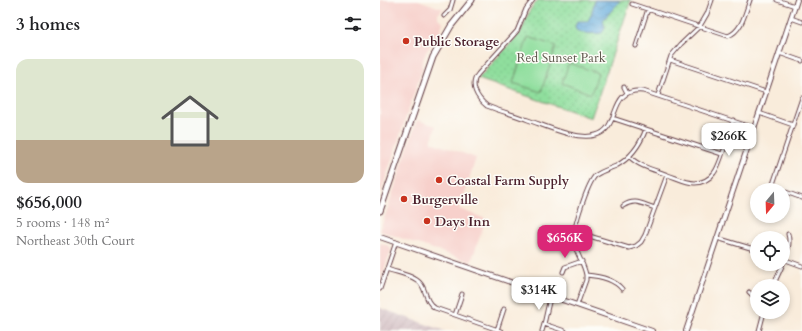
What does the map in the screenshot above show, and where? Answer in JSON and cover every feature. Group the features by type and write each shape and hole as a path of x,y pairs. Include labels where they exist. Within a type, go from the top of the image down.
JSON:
{"highway":[{"path":"380,211 433,57 451,26 472,0"}],"street":[{"path":"444,16 450,10 453,0"},
{"path":"533,0 526,9 517,31 476,77 474,84 475,90 482,102 487,106 569,134 587,136 598,135 604,131 612,118 619,101 627,94 635,91 643,91 754,128"},
{"path":"658,95 670,60 678,47 700,26 707,14 712,0"},
{"path":"632,4 728,36 740,27 750,0"},
{"path":"777,0 795,6"},
{"path":"686,331 797,0"},
{"path":"636,46 648,9"},
{"path":"791,18 802,22"},
{"path":"779,53 802,61"},
{"path":"670,60 766,92"},
{"path":"624,87 627,94"},
{"path":"773,183 802,98"},
{"path":"759,113 793,125"},
{"path":"612,118 722,154"},
{"path":"629,156 641,166 667,175 691,182 706,180 715,171 733,120"},
{"path":"577,305 586,280 586,275 573,239 587,190 592,180 598,174 619,164 629,156 639,145 646,129"},
{"path":"574,233 586,235 625,248 636,246 641,242 645,235 667,175"},
{"path":"706,180 708,185"},
{"path":"790,194 802,198"},
{"path":"623,206 629,202 635,201 655,208"},
{"path":"380,237 652,331"},
{"path":"717,238 750,248"},
{"path":"380,289 396,242"},
{"path":"636,246 638,251"},
{"path":"563,272 565,267 582,261"},
{"path":"790,263 802,266"},
{"path":"387,270 416,279 424,288 429,303 435,308 501,331"},
{"path":"586,275 596,276 617,283 622,289"},
{"path":"455,315 462,294"},
{"path":"542,331 551,296"},
{"path":"423,302 427,299"},
{"path":"497,330 504,310"},
{"path":"759,331 762,319"},
{"path":"544,324 565,331"}],"shaded area":[{"path":"380,0 418,0 444,9 438,14 438,18 443,22 440,31 426,52 421,66 423,67 380,195"},
{"path":"417,120 436,126 431,142 476,158 459,209 486,219 471,262 380,231"},
{"path":"380,243 389,246 391,250 380,281"},
{"path":"380,308 445,331 380,331"}],"green space":[{"name":"Red Sunset Park","path":"538,0 631,0 591,118 478,79 521,32 530,10"},
{"path":"528,37 556,46 541,92 513,83"},
{"path":"569,63 598,73 591,94 562,83"}],"water":[{"path":"595,0 620,1 603,20 605,28 602,33 596,34 576,30 575,27 577,21 588,21"}],"place":[{"name":"Public Storage","path":"406,41"},
{"name":"Coastal Farm Supply","path":"439,180"},
{"name":"Burgerville","path":"404,199"},
{"name":"Days Inn","path":"427,221"}]}
